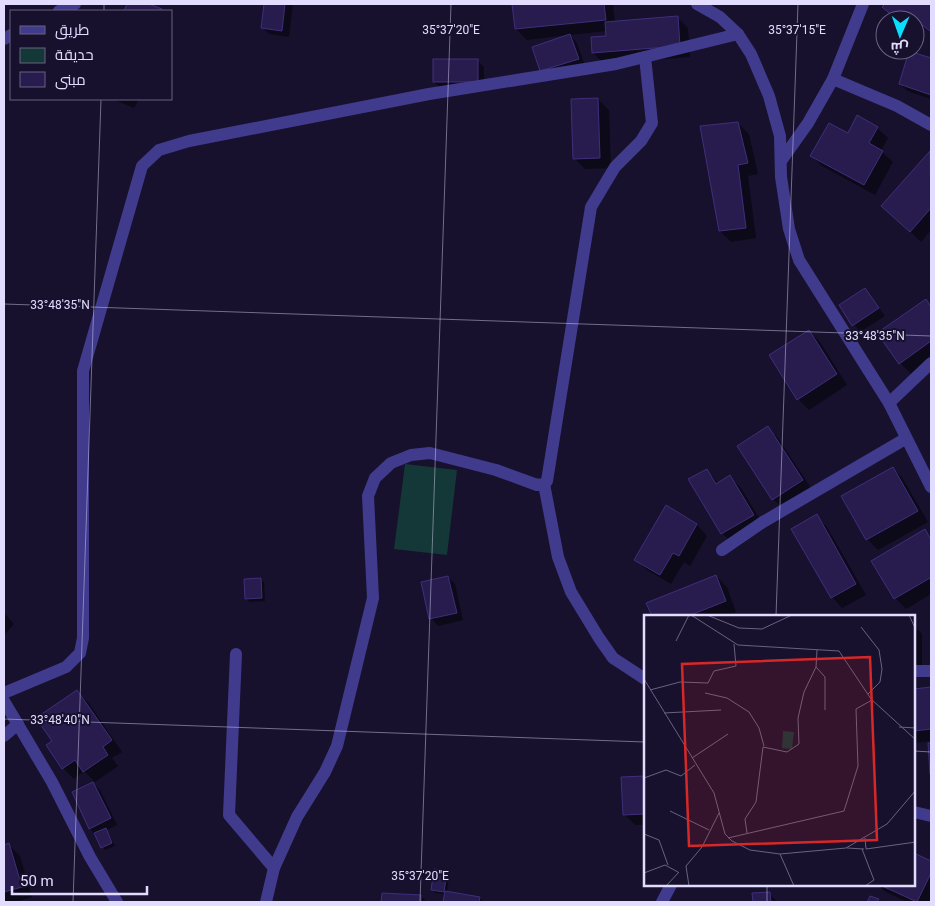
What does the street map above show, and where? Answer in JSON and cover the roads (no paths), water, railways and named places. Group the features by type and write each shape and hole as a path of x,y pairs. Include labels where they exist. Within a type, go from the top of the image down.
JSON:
{"street":[{"path":"61,10 74,4"},
{"path":"697,4 720,17 738,34 751,54 769,96 780,136 789,229 799,260 889,403 905,439 931,487"},
{"path":"781,160 808,123 833,79 863,4"},
{"path":"4,693 66,666 80,653 83,638 83,371 142,166 159,150 189,141 429,94 645,57 738,34"},
{"path":"644,678 613,658 594,631 571,592 558,558 544,484 549,476 591,207 615,167 641,141 652,123 645,57"},
{"path":"833,79 897,106 931,125"},
{"path":"889,403 931,363"},
{"path":"722,550 763,522 905,439"},
{"path":"266,902 274,868 297,817 325,772 337,746 373,598 368,496 375,478 391,462 411,455 430,453 496,470 537,485 544,484"},
{"path":"236,654 229,815 274,868"},
{"path":"915,671 931,671"},
{"path":"4,701 52,782 90,857 117,902"},
{"path":"4,736 18,724"},
{"path":"915,812 931,816"},
{"path":"662,902 670,886"}]}
